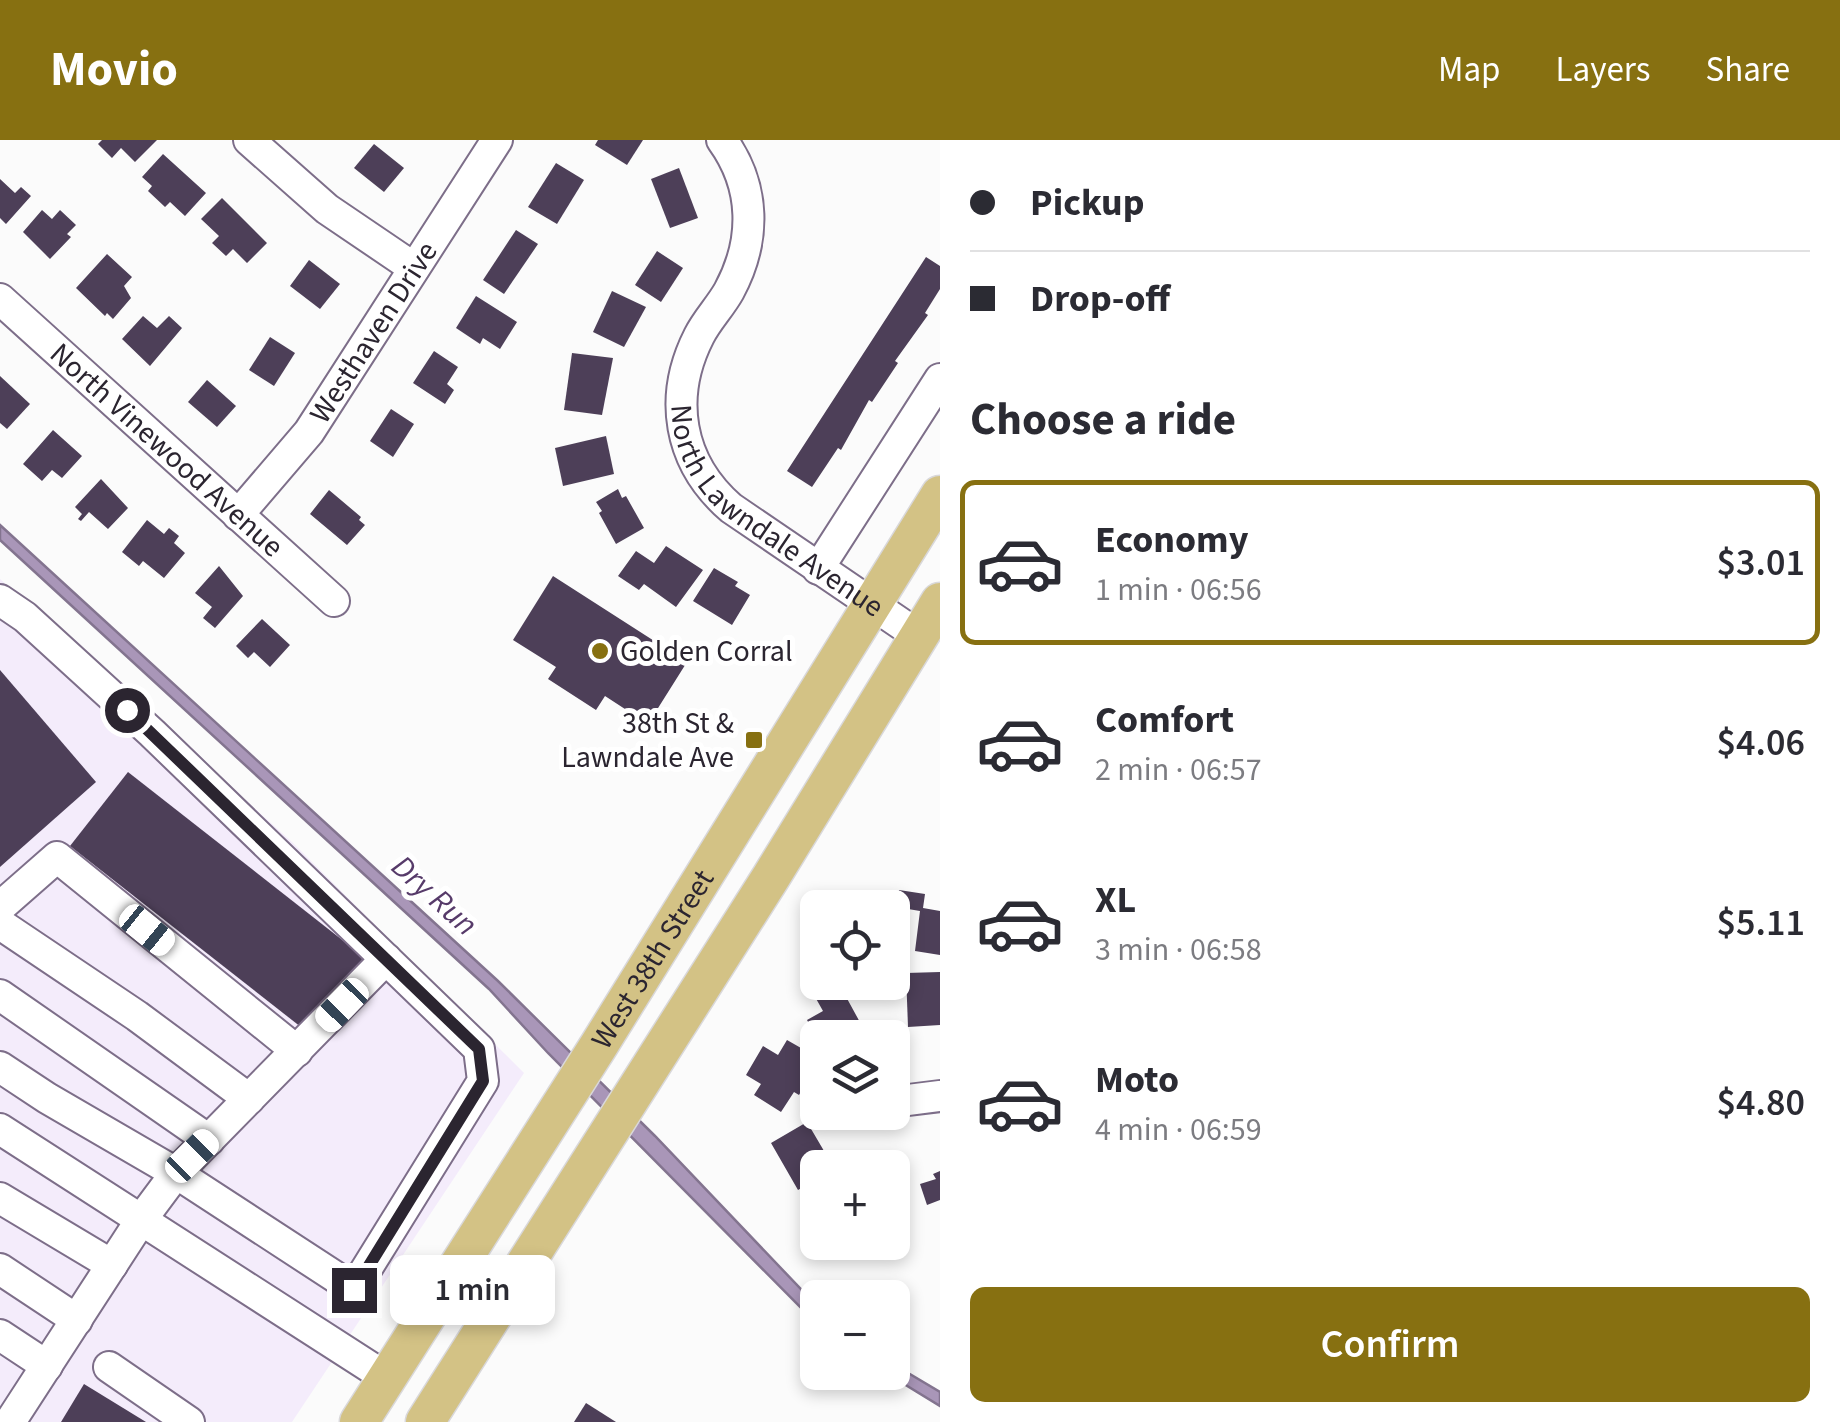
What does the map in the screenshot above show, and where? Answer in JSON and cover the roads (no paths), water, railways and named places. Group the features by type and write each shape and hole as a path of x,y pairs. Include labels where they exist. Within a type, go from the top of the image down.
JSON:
{"main road":[{"name":"West 38th Street","path":"359,1422 599,1046 940,495"},
{"name":"West 38th Street","path":"426,1422 940,602"}],"street":[{"path":"249,140 327,208 414,268"},
{"name":"Westhaven Drive","path":"238,515 308,432 497,140"},
{"name":"North Lawndale Avenue","path":"722,140 743,179 749,202 749,231 736,279 701,332 687,362 680,393 684,436 696,467 724,501 919,636"},
{"name":"North Vinewood Avenue","path":"0,300 334,601"},
{"path":"818,569 940,378"},
{"path":"0,600 25,617 152,733 479,1049 483,1081 354,1290 176,1172 47,1098 0,1066"},
{"path":"0,907 57,857 297,1050"},
{"path":"0,924 137,1016 249,1099"},
{"path":"10,1422 176,1172 386,959"},
{"path":"0,995 209,1140"},
{"path":"910,1100 940,1096"},
{"path":"0,1129 387,1378"},
{"path":"0,1198 112,1265"},
{"path":"0,1268 76,1320"},
{"path":"0,1335 46,1366"},
{"path":"108,1368 190,1422"}],"place":[{"name":"Golden Corral","path":"600,651"},
{"name":"38th St & Lawndale Ave","path":"754,740"}],"water label":[{"name":"Dry Run","path":"435,895"}]}
